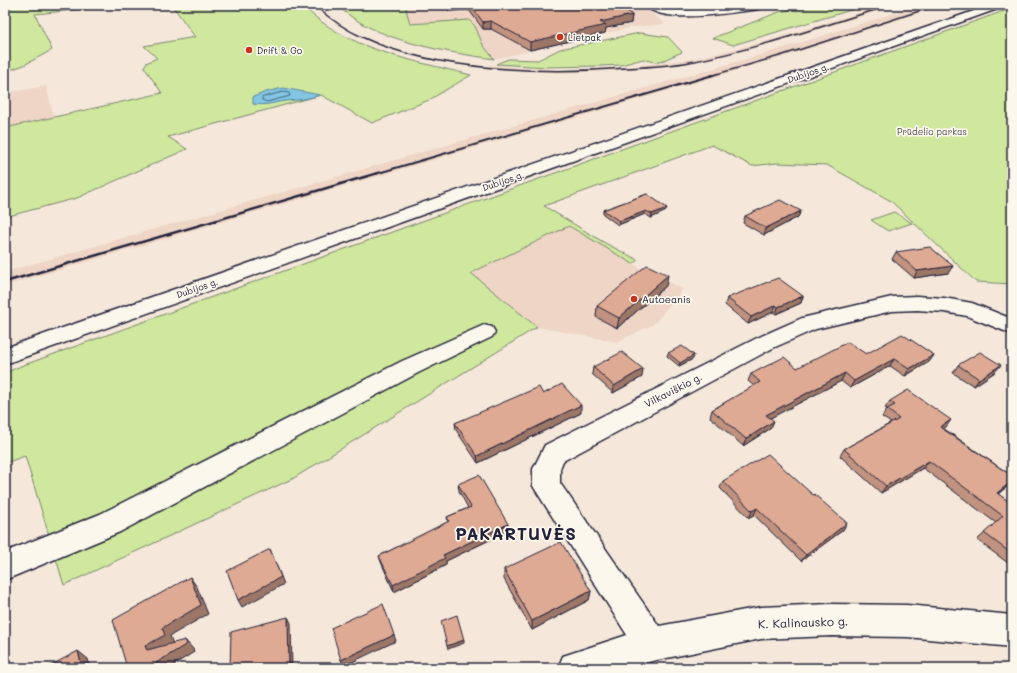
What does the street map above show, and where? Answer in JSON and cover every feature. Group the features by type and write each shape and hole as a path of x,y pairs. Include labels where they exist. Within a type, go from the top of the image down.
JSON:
{"main road":[{"path":"650,5 663,11 683,14 763,5"},
{"name":"Dubijos g.","path":"5,356 1000,5"},
{"name":"Vilkaviškio g.","path":"652,644 547,486 545,473 548,463 554,453 751,350 810,323 892,304 917,303 944,305 972,310 1012,327"},
{"path":"5,566 110,523 410,367 484,332"},
{"name":"K. Kalinausko g.","path":"575,668 652,644 761,623 816,621 907,621 1012,631"}],"shaded area":[{"path":"405,5 643,5 665,24 633,27 494,59 483,45 475,26 469,20 409,24"},
{"path":"658,5 749,5 695,12 675,11"},
{"path":"884,5 899,5 773,43 696,62 615,71 562,73 486,68 490,65 564,70 614,68 692,59 767,41"},
{"path":"920,5 944,5 786,56 5,286 5,272 774,51"},
{"path":"46,86 54,118 5,128 5,93"},
{"path":"569,226 633,264 683,289 654,324 617,342 537,327 471,273"}],"green space":[{"path":"5,5 125,5 35,14 52,50 24,65 5,72"},
{"path":"172,5 302,5 319,20 339,33 359,43 403,58 471,75 429,100 372,123 321,95 168,137 187,149 77,198 5,217 5,128 162,93 144,67 146,63 157,58 144,46 195,37"},
{"path":"337,5 405,5 410,24 469,20 475,26 483,45 494,59 454,53 411,43 390,36 370,28 352,17"},
{"path":"817,5 868,5 733,45 713,38 779,12"},
{"name":"Prūdelio parkas","path":"1012,8 1012,284 976,282 891,201 827,165 777,163 752,166 712,145 544,206 605,243 638,260 633,264 569,226 471,273 537,327 294,478 64,585 25,456 5,463 5,373"},
{"path":"640,33 668,37 682,52 664,60 655,62 643,59 621,65 547,67 496,64 508,59 538,60 560,49"},
{"path":"894,212 912,223 888,231 871,220"}],"water":[{"path":"283,88 320,95 299,100 258,105 253,104 253,97"}],"building":[{"path":"470,5 621,5 632,15 600,22 606,25 530,42 491,21 483,22"},
{"path":"647,194 667,208 652,214 646,211 619,221 603,210"},
{"path":"780,200 801,211 766,228 745,216"},
{"path":"930,247 953,266 917,271 896,252"},
{"path":"647,265 668,275 619,318 597,306"},
{"path":"778,278 803,296 778,307 776,305 751,317 727,298"},
{"path":"902,334 934,355 909,369 894,359 854,381 845,373 766,415 774,421 746,439 712,410 760,382 751,374 784,357 797,368 848,342 866,354"},
{"path":"682,346 694,355 680,363 668,353"},
{"path":"622,352 643,369 614,386 593,367"},
{"path":"980,352 1001,365 979,379 958,365"},
{"path":"562,384 581,405 477,456 455,423 539,387 543,394"},
{"path":"908,390 951,420 940,427 1012,476 1012,481 997,493 1012,504 1012,554 984,533 1003,516 929,461 886,486 844,449 899,419 887,409 895,405 890,401"},
{"path":"768,454 813,495 814,494 847,523 806,555 757,508 752,511 723,481"},
{"path":"479,475 508,524 443,555 445,558 393,585 379,556 449,521 447,517 471,507 458,484"},
{"path":"561,542 591,591 532,621 504,569"},
{"path":"270,549 281,577 238,600 227,571"},
{"path":"190,577 201,605 162,628 165,635 145,646 147,650 185,640 187,644 156,663 155,668 127,668 113,620"},
{"path":"383,604 394,635 341,660 331,628"},
{"path":"457,615 464,640 447,646 441,621"},
{"path":"288,617 289,668 230,668 231,632"},
{"path":"78,651 82,668 46,668"}],"railway":[{"path":"314,5 326,15 357,35 393,49 425,58 493,68 563,71 651,67 715,57 766,44 891,5"},
{"path":"710,76 783,55 938,5"},
{"path":"375,174 713,75"},
{"path":"5,282 378,173"}],"place":[{"name":"Lietpak","path":"560,37"},
{"name":"Drift & Go","path":"249,50"},
{"name":"Autoeanis","path":"634,299"}],"district":[{"name":"PAKARTUVĖS","path":"516,533"}]}
